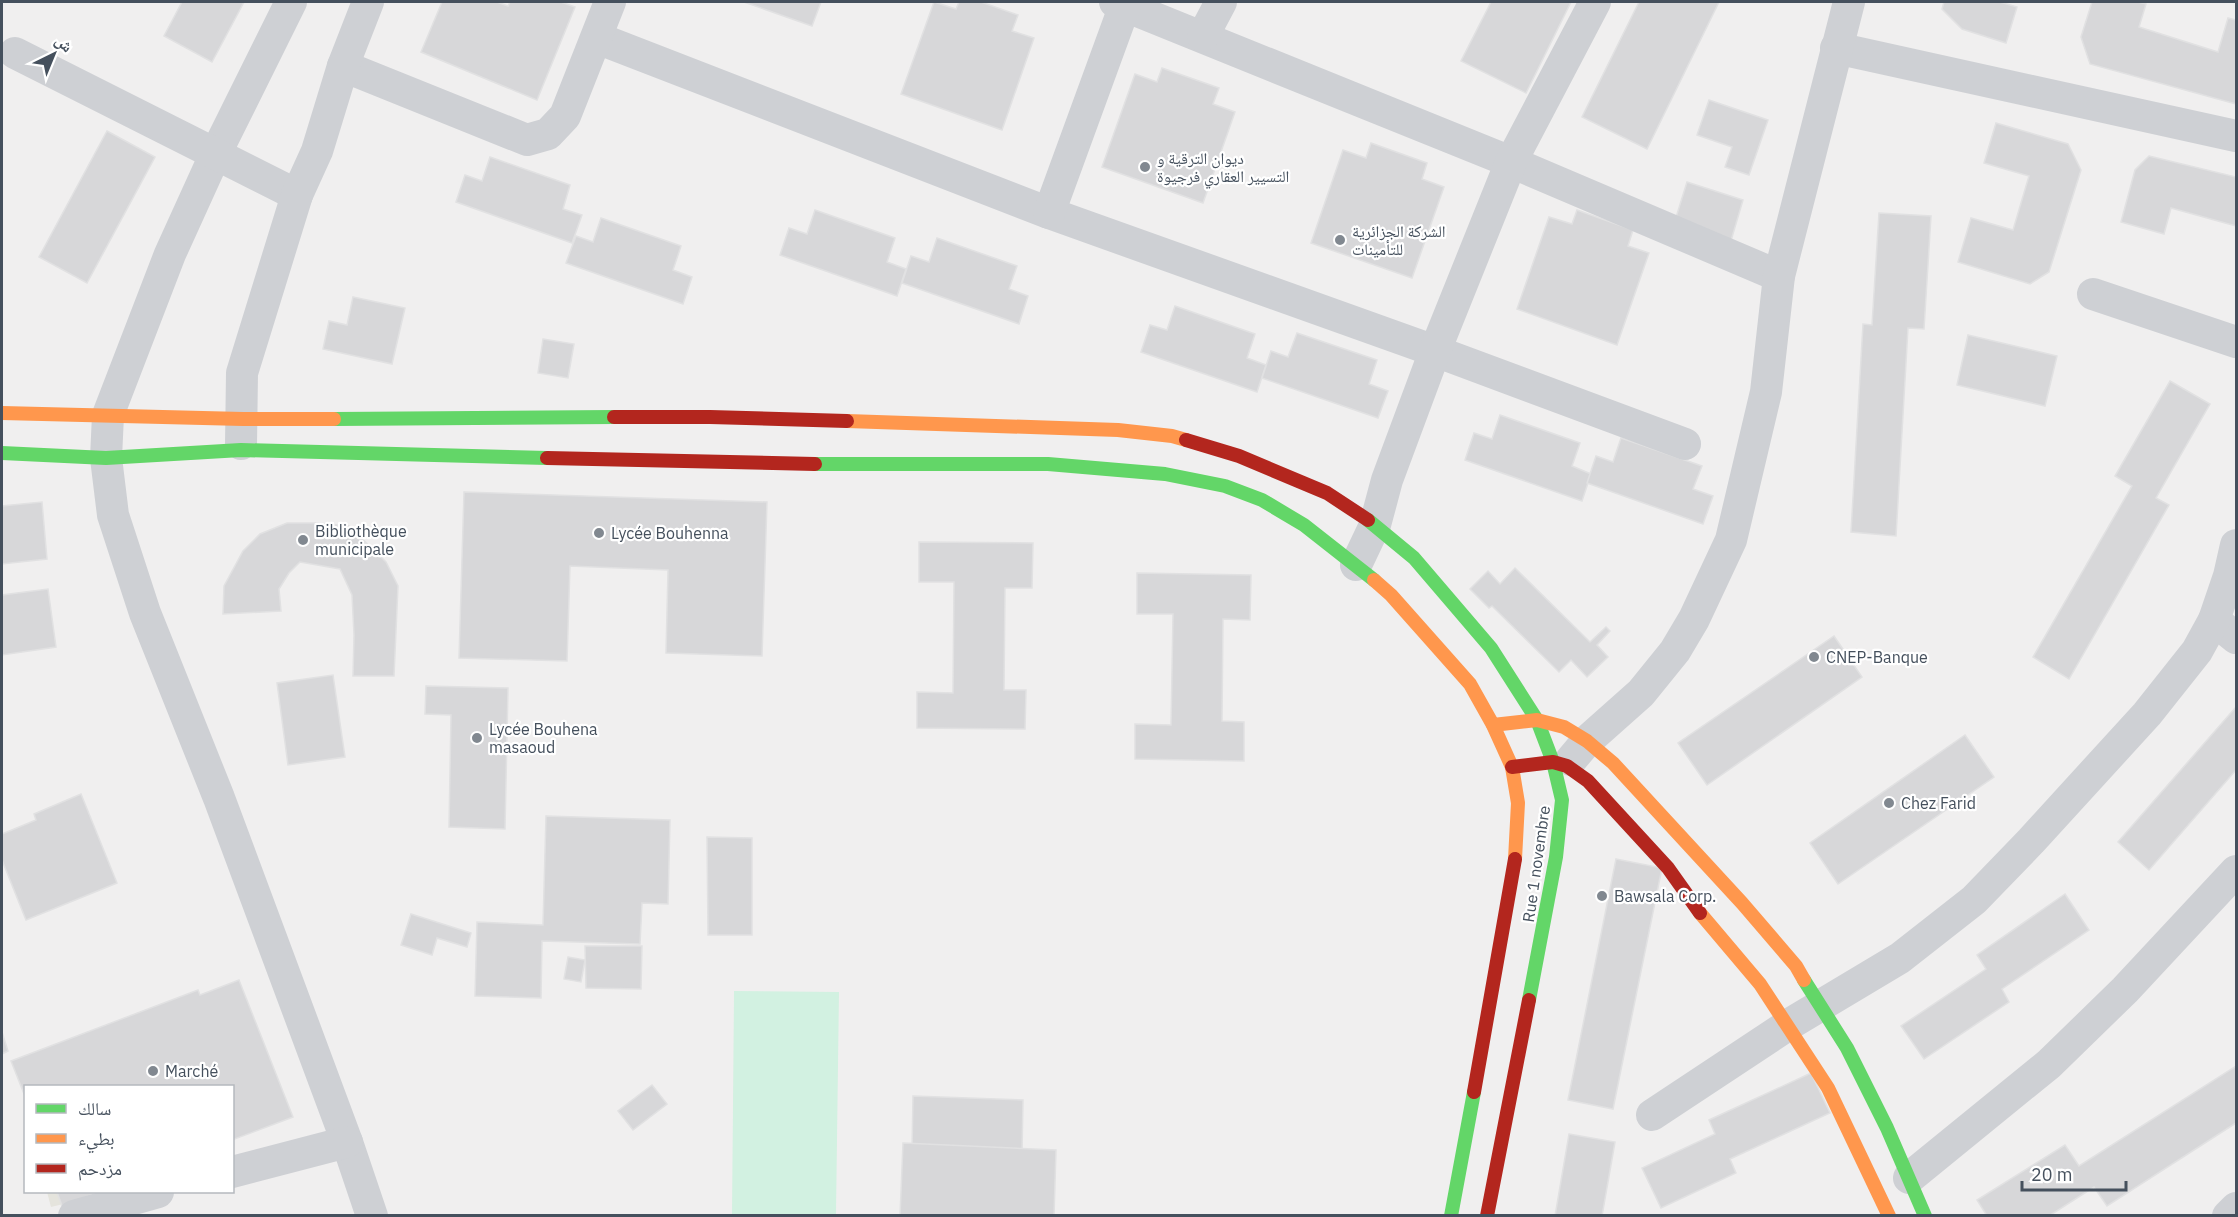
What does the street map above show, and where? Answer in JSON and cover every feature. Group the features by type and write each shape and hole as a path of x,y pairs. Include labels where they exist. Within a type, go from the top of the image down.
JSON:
{"main road":[{"name":"Rue 1 novembre","path":"2,413 243,419 710,417 1118,430 1173,436 1239,456 1327,493 1375,525 1414,558 1491,648 1537,720 1560,764 1562,800 1556,857 1521,1050 1487,1215"},
{"name":"Rue 1 novembre","path":"2,453 106,458 241,450 804,464 1048,464 1165,474 1225,486 1262,500 1304,525 1391,595 1470,684 1493,725 1512,767 1518,802 1514,871 1451,1215"},
{"path":"1493,725 1537,720 1564,726 1587,741 1613,763 1742,903 1796,966 1820,1008 1847,1048 1887,1128 1925,1215"},
{"path":"1512,767 1560,764 1588,781 1668,868 1687,897 1760,984 1788,1025 1828,1088 1889,1215"}],"street":[{"path":"291,2 215,155 170,254 108,415 106,458 113,515 145,613 219,798 372,1215"},
{"path":"241,450 242,373 297,195 317,151 343,66 368,2"},
{"path":"343,66 527,140 548,134 565,116 610,2"},
{"path":"1203,36 1221,2"},
{"path":"1356,565 1375,525 1387,480 1435,351 1511,162 1595,2"},
{"path":"1560,764 1641,693 1675,651 1694,619 1731,540 1766,392 1779,276 1849,2"},
{"path":"1049,213 1120,3 1511,162 1779,276"},
{"path":"597,38 1049,213 1435,351 1685,444"},
{"path":"1836,48 2236,136"},
{"path":"15,53 297,195"},
{"path":"2093,294 2236,342"},
{"path":"1652,1115 1788,1025 1820,1008 1900,958 1974,900 2147,714 2197,651 2225,629 2229,576 2236,545"},
{"path":"1909,1178 2049,1064 2126,990 2236,871"},
{"path":"234,1171 347,1142"},
{"path":"74,1215 151,1193"},
{"path":"2228,1215 2236,1208"}],"shaded area":[{"path":"47,1193 108,1193 51,1207"}],"green space":[{"path":"734,991 839,992 836,1215 732,1215"}],"building":[{"path":"182,2 244,2 212,62 164,36"},
{"path":"442,2 497,2 508,6 510,2 561,2 575,7 537,100 421,52"},
{"path":"744,2 821,2 812,26"},
{"path":"934,2 956,9 959,2 981,2 1018,15 1012,31 1034,38 1002,130 901,94"},
{"path":"1491,2 1571,2 1526,93 1461,61"},
{"path":"1639,2 1719,2 1647,149 1582,117"},
{"path":"1944,2 2000,2 2017,7 2006,43 1962,29 1942,9"},
{"path":"2092,2 2146,4 2139,27 2218,52 2228,18 2236,20 2236,104 2090,64 2081,37"},
{"path":"1162,68 1219,88 1213,104 1235,112 1203,203 1102,167 1135,74 1157,82"},
{"path":"1709,100 1768,120 1749,175 1725,167 1732,147 1697,135"},
{"path":"1996,123 2068,144 2081,170 2049,272 2030,284 1958,262 1971,218 2013,230 2029,176 1984,163"},
{"path":"107,131 155,157 87,283 39,257"},
{"path":"1371,143 1427,163 1422,179 1444,187 1412,278 1311,243 1343,150 1366,158"},
{"path":"2149,156 2236,177 2236,226 2171,208 2164,234 2121,222 2135,170"},
{"path":"490,157 570,185 563,209 582,215 572,243 456,202 465,175 482,181"},
{"path":"1687,182 1743,200 1730,244 1673,227"},
{"path":"815,210 895,238 887,262 906,269 897,296 780,255 789,228 807,234"},
{"path":"1577,210 1633,230 1628,246 1649,253 1617,345 1517,309 1549,217 1572,224"},
{"path":"1879,213 1931,216 1924,329 1908,328 1896,536 1851,532 1863,324 1872,325"},
{"path":"601,218 681,246 673,270 692,277 683,304 566,263 576,236 593,242"},
{"path":"937,238 1017,266 1009,289 1028,296 1019,324 902,283 911,256 929,262"},
{"path":"353,297 405,308 392,364 323,349 329,321 347,325"},
{"path":"1175,306 1255,334 1247,358 1266,365 1257,392 1141,352 1150,325 1167,330"},
{"path":"1297,333 1377,360 1369,384 1388,391 1378,418 1262,378 1271,351 1288,357"},
{"path":"1968,335 2057,356 2045,406 1957,385"},
{"path":"543,339 574,344 568,378 538,373"},
{"path":"2170,381 2210,404 2156,498 2169,505 2069,679 2033,657 2132,486 2115,476"},
{"path":"1500,415 1580,443 1572,466 1591,474 1582,501 1465,460 1474,433 1492,439"},
{"path":"1621,438 1702,466 1693,489 1713,496 1703,524 1587,483 1596,456 1613,462"},
{"path":"464,492 767,502 762,656 666,653 668,570 570,566 567,661 459,658"},
{"path":"42,502 47,559 2,564 2,506"},
{"path":"287,523 349,526 386,562 398,586 394,676 353,676 352,595 340,569 300,562 289,573 279,589 281,611 223,614 224,586 243,551 260,534"},
{"path":"919,542 1033,543 1032,588 1005,588 1004,690 1026,690 1025,729 917,728 917,692 953,693 954,582 919,582"},
{"path":"1515,568 1590,642 1606,627 1610,631 1597,645 1608,657 1587,677 1571,660 1559,672 1492,606 1489,608 1470,589 1488,571 1500,584"},
{"path":"1137,573 1251,575 1250,620 1223,619 1222,721 1244,722 1244,761 1135,759 1135,724 1171,725 1173,614 1137,614"},
{"path":"48,589 56,647 2,655 2,595"},
{"path":"1834,636 1862,677 1707,785 1678,743"},
{"path":"333,675 345,757 288,765 277,683"},
{"path":"426,686 508,688 505,829 449,827 451,715 425,714"},
{"path":"2236,707 2236,770 2149,870 2118,842"},
{"path":"1965,735 1994,777 1838,884 1810,843"},
{"path":"81,794 117,883 26,920 2,860 2,834 36,820 34,814"},
{"path":"546,816 670,820 668,904 642,903 640,944 542,941 541,998 475,996 477,922 543,925"},
{"path":"707,837 752,838 752,935 708,935"},
{"path":"1616,859 1662,868 1613,1109 1568,1100"},
{"path":"2065,894 2089,930 2002,989 2009,1002 1924,1059 1901,1026 1986,969 1977,955"},
{"path":"411,914 471,933 467,947 437,938 432,955 401,945"},
{"path":"585,946 642,946 641,989 586,988"},
{"path":"568,957 585,960 581,982 564,979"},
{"name":"Marché","path":"239,980 293,1117 234,1139 234,1085 24,1085 24,1094 11,1061 198,990 200,995"},
{"path":"2,1032 8,1051 2,1054"},
{"path":"2236,1066 2236,1123 2107,1206 2094,1187 2049,1216 1987,1216 1977,1200 2065,1145 2079,1166"},
{"path":"1811,1073 1830,1113 1730,1159 1736,1173 1661,1208 1642,1168 1715,1134 1709,1120"},
{"path":"652,1085 667,1104 633,1130 618,1111"},
{"path":"913,1096 1023,1100 1022,1153 912,1149"},
{"path":"1569,1134 1615,1142 1602,1216 1555,1216"},
{"path":"903,1143 1056,1150 1054,1216 900,1216"},
{"path":"57,1193 96,1193 62,1206"}],"traffic: fast":[{"path":"334,419 614,417"},
{"path":"2,453 106,458 241,450 547,458"},
{"path":"815,464 1048,464 1165,474 1225,486 1262,500 1304,525 1374,580"},
{"path":"1368,520 1414,558 1491,648 1537,720 1553,762 1562,800 1556,857 1529,1000"},
{"path":"1804,980 1847,1048 1887,1128 1925,1216"},
{"path":"1451,1216 1474,1092"}],"traffic: slow":[{"path":"2,413 334,419"},
{"path":"847,421 1118,430 1172,436 1186,440"},
{"path":"1374,580 1391,595 1470,684 1493,725 1512,767 1518,803 1515,859"},
{"path":"1493,725 1537,720 1564,727 1587,741 1613,763 1742,903 1796,966 1804,980"},
{"path":"1700,913 1760,984 1828,1088 1889,1216"}],"traffic: jam":[{"path":"614,417 847,421"},
{"path":"1186,440 1239,456 1327,493 1368,520"},
{"path":"547,458 815,464"},
{"path":"1512,767 1553,762 1567,766 1588,781 1668,868 1700,913"},
{"path":"1474,1092 1515,859"},
{"path":"1487,1216 1529,1000"}],"place":[{"name":"ديوان الترقية و التسيير العقاري فرجيوة","path":"1145,167"},
{"name":"الشركة الجزائرية للتأمينات","path":"1340,240"},
{"name":"Lycée Bouhenna","path":"599,533"},
{"name":"Bibliothèque municipale","path":"303,540"},
{"name":"CNEP-Banque","path":"1814,657"},
{"name":"Lycée Bouhena masaoud","path":"477,738"},
{"name":"Chez Farid","path":"1889,803"},
{"name":"Bawsala Corp.","path":"1602,896"},
{"name":"Marché","path":"153,1071"}]}
